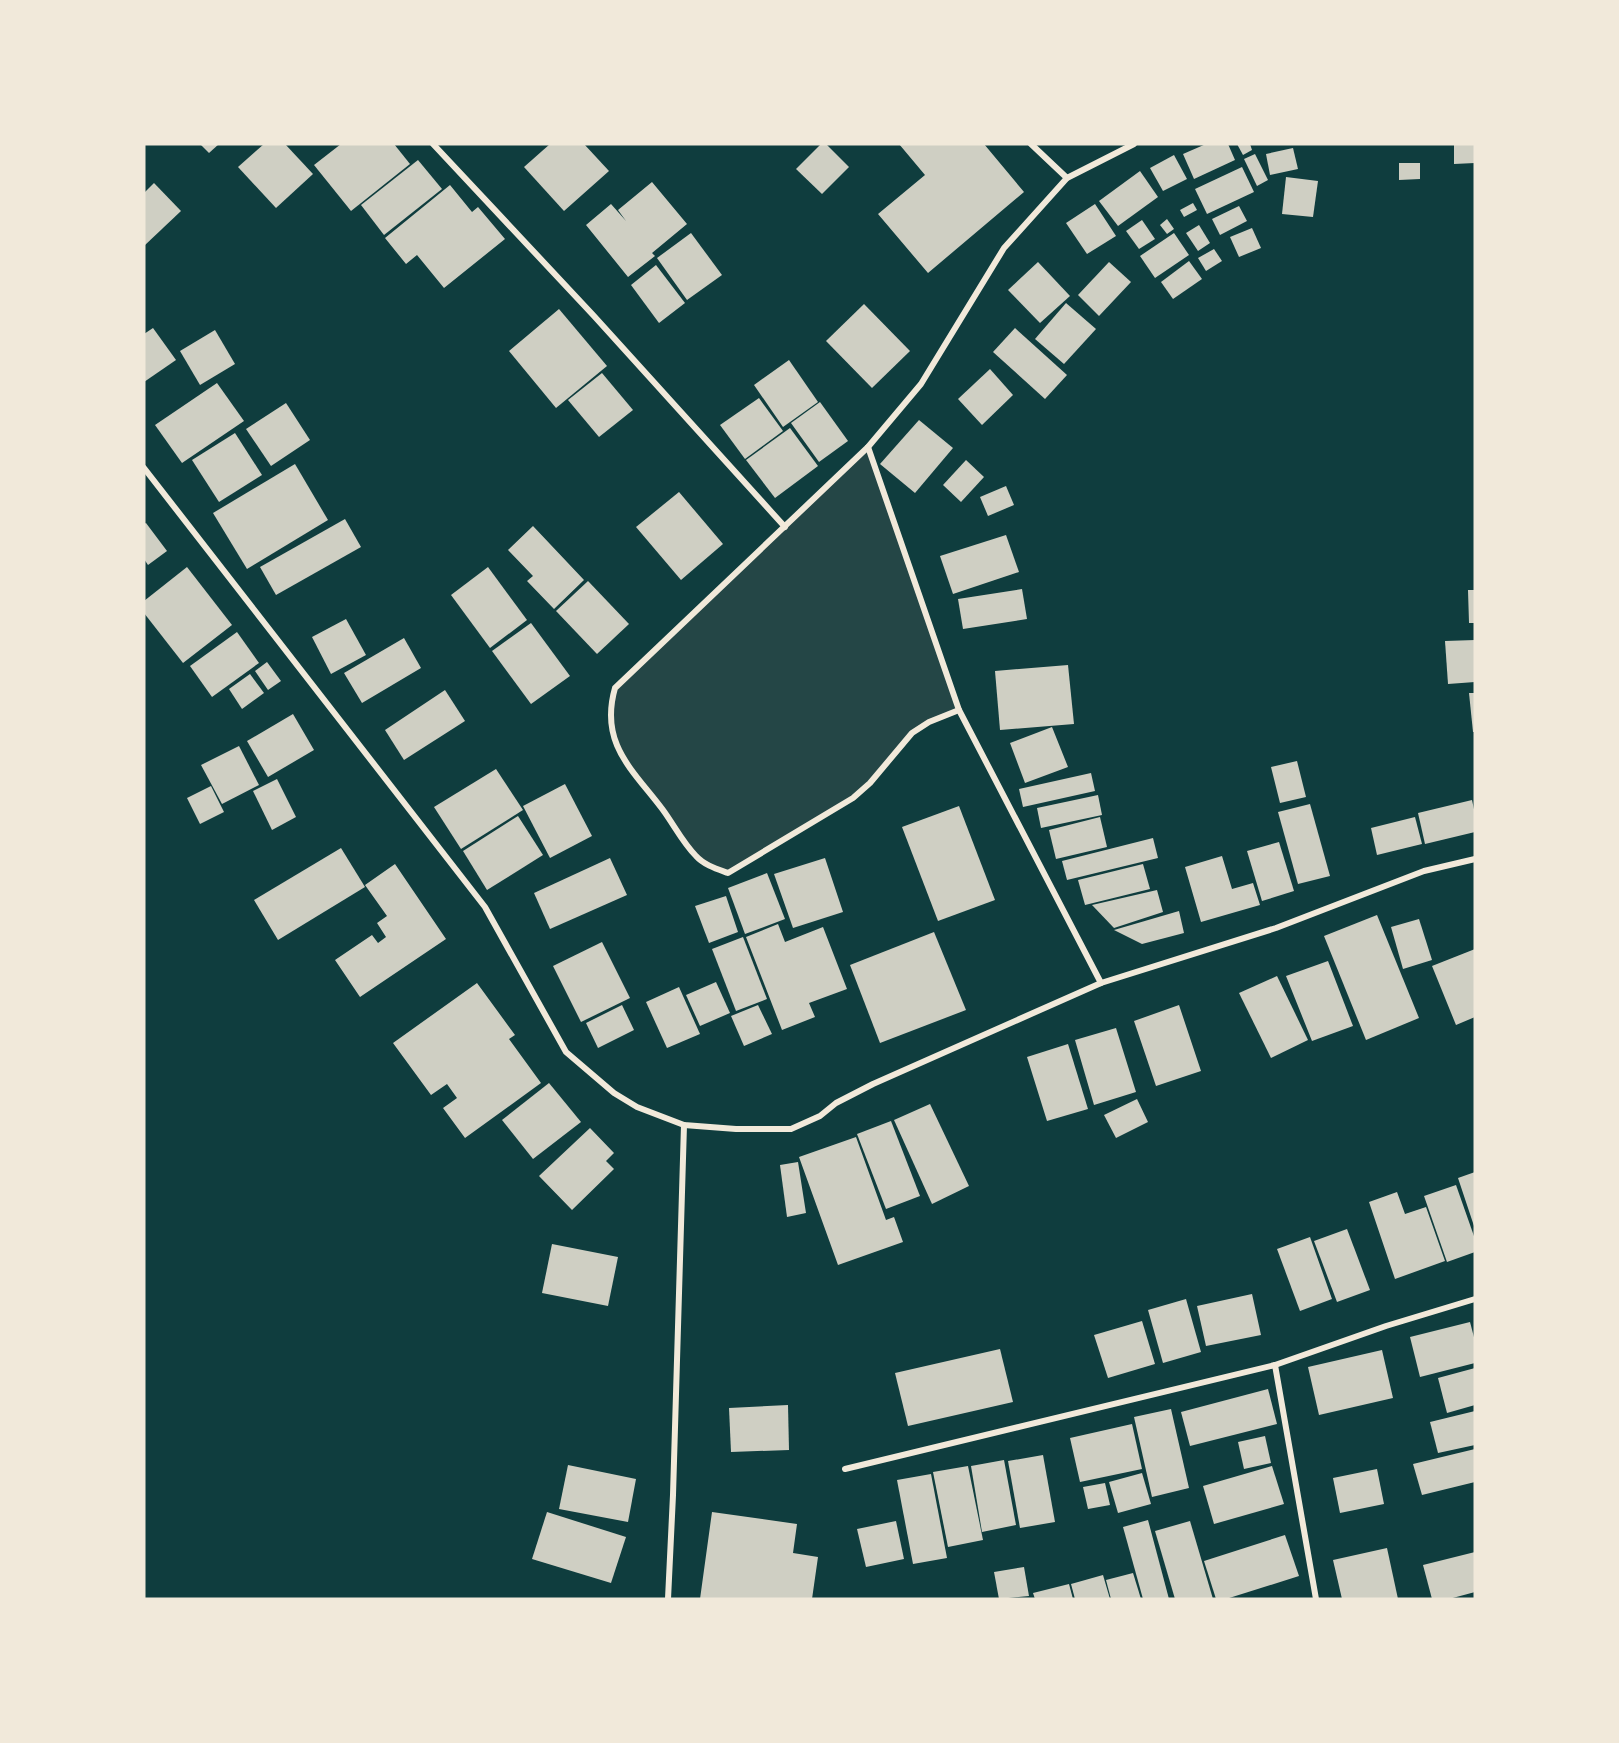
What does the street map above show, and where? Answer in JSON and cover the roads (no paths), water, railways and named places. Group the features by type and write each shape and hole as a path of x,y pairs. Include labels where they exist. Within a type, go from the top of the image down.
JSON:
{"street":[{"path":"434,144 785,527"},
{"path":"1031,144 1067,178"},
{"path":"959,710 929,722 912,733 870,783 853,798 728,873 696,857 622,758 613,735 611,707 615,688 868,447 921,384 1004,248 1067,178 1134,144"},
{"path":"868,447 959,710 1101,982"},
{"path":"144,468 485,907 566,1052 622,1098 638,1107 684,1125 736,1129 791,1129 820,1116 836,1103 873,1084 1101,982 1276,928 1424,871 1475,859"},
{"path":"668,1599 673,1507 684,1125"},
{"path":"845,1469 1275,1365 1386,1326 1475,1299"},
{"path":"1275,1365 1316,1599"}]}
